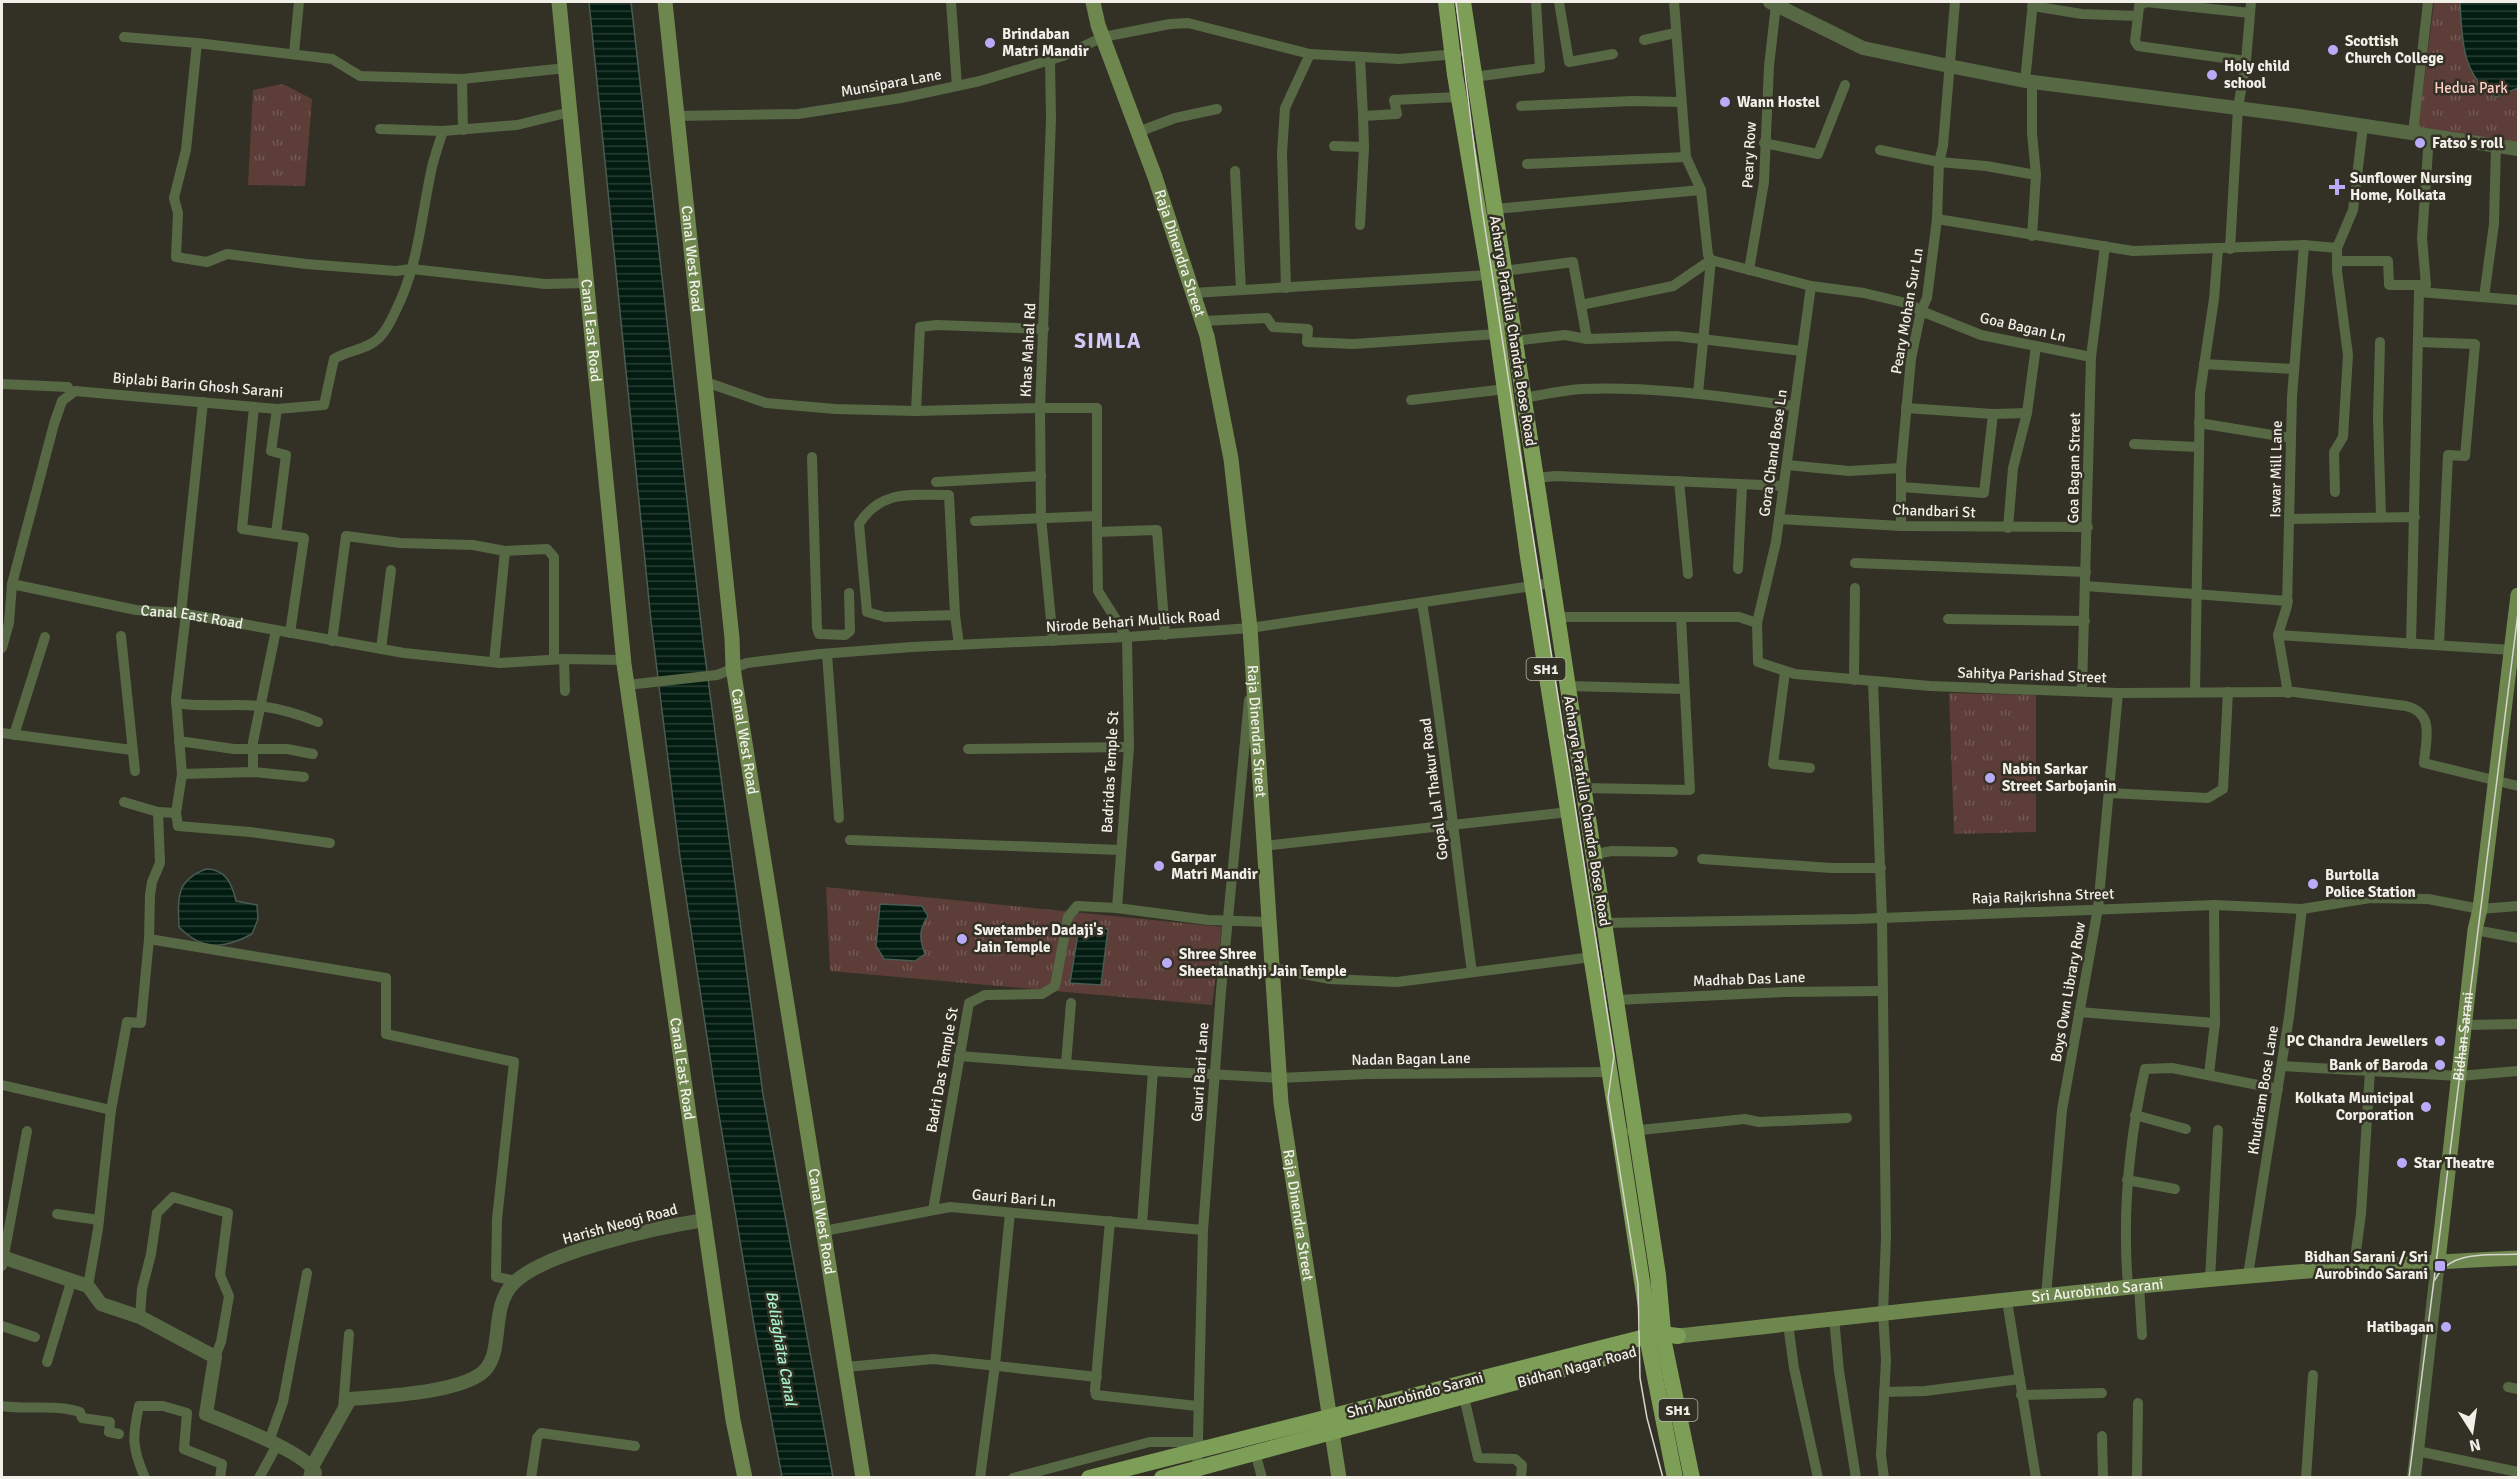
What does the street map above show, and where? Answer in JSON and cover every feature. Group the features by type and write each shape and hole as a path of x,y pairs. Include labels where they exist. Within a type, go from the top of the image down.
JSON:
{"main road":[{"name":"Canal East Road","path":"560,2 623,660 635,685 704,1220 733,1420 746,1478"},
{"name":"Canal West Road","path":"665,2 703,381 732,638 733,668 863,1478"},
{"name":"Raja Dinendra Street","path":"1093,2 1103,37 1202,321 1231,459 1250,628 1281,1103 1339,1478"},
{"name":"Acharya Prafulla Chandra Bose Road","path":"1446,2 1458,97 1496,273 1514,341 1536,478 1658,1275 1660,1339"},
{"name":"Acharya Prafulla Chandra Bose Road","path":"1463,2 1495,209 1497,334 1533,587 1608,1072 1660,1339 1692,1478"},
{"name":"Bidhan Sarani","path":"2438,1261 2475,930 2480,909 2518,595"},
{"name":"Sri Aurobindo Sarani","path":"1660,1339 2133,1285 2354,1266 2518,1258"},
{"name":"Shri Aurobindo Sarani","path":"1089,1478 1153,1461 1198,1459 1660,1339"},
{"name":"Bidhan Nagar Road","path":"1162,1478 1198,1459 1256,1452 1330,1425 1464,1397 1660,1339"},
{"name":"SH1","path":"1660,1339 1675,1478"}],"street":[{"path":"294,53 298,2"},
{"path":"951,2 957,86"},
{"path":"1474,77 1540,68 1536,2"},
{"path":"1559,2 1569,62 1613,54"},
{"path":"1674,2 1686,157 1701,190 1708,255 1711,260 1698,393"},
{"name":"Peary Mohan Sur Ln","path":"1900,526 1901,468 1911,359 1921,311 1927,298 1937,219 1939,162 1943,146 1955,2"},
{"path":"2246,61 2138,46 2135,41 2139,6 2146,2 2250,13"},
{"path":"2230,249 2238,108 2246,61 2251,2"},
{"path":"2413,133 2428,2"},
{"path":"1773,3 1863,48 1950,66 2029,81 2238,108 2518,149"},
{"name":"Peary Row","path":"1749,270 1764,182 1764,143 1773,3"},
{"path":"2032,236 2036,175 2029,81 2033,4 2082,14 2138,16"},
{"name":"Munsipara Lane","path":"676,116 798,114 902,98 957,86 1064,56 1103,37 1170,24 1188,23 1310,54 1399,59 1471,53"},
{"path":"1644,40 1675,33"},
{"path":"124,37 294,53 332,59 360,76 462,79 566,68"},
{"path":"197,43 186,150 174,198 178,213 176,257 207,262 226,254 396,272 412,269 545,284 587,283"},
{"path":"1287,288 1282,153 1285,108 1310,54"},
{"path":"1360,57 1364,147 1360,225"},
{"name":"Khas Mahal Rd","path":"703,381 766,403 835,409 916,411 1040,408 1051,119 1050,60"},
{"path":"462,79 463,130"},
{"path":"1764,143 1818,154 1845,85"},
{"path":"1363,116 1397,114 1394,100 1458,97"},
{"path":"1521,106 1633,101 1681,102"},
{"path":"1138,132 1175,118 1217,109"},
{"path":"380,129 463,130 518,125 570,112"},
{"path":"2335,492 2334,452 2343,437 2348,356 2337,248 2353,210 2363,126"},
{"name":"Biplabi Barin Ghosh Sarani","path":"2,642 9,623 12,584 62,401 75,392 277,409 324,405 334,359 345,352 365,348 379,338 408,287 422,233 432,168 443,131"},
{"path":"2411,644 2418,342 2423,289 2422,238 2429,136"},
{"path":"1334,146 1364,147"},
{"path":"2484,297 2494,225 2496,146"},
{"path":"1880,150 1939,162 1986,166 2036,175"},
{"path":"1527,164 1686,157"},
{"path":"1235,171 1241,290"},
{"path":"1495,209 1701,190"},
{"path":"1937,219 2133,251 2304,245 2337,248"},
{"name":"Iswar Mill Lane","path":"2288,693 2278,635 2288,601 2294,369 2304,245"},
{"name":"Goa Bagan Street","path":"2082,691 2091,357 2105,246"},
{"path":"2194,692 2200,393 2214,299 2218,249"},
{"path":"1581,304 1673,286 1711,260"},
{"name":"Goa Bagan Ln","path":"1711,260 1811,286 1864,293 1910,304 1921,311 1981,335 2091,357"},
{"path":"2337,261 2388,261 2389,285 2518,300"},
{"path":"1193,293 1496,273 1573,262 1587,339"},
{"name":"Gora Chand Bose Ln","path":"1757,623 1779,519 1811,286"},
{"path":"1202,321 1267,318 1273,327 1308,329 1307,342 1354,344 1497,334"},
{"path":"916,411 920,327 937,325 1044,329"},
{"path":"1514,341 1565,335 1587,339 1676,336 1802,351"},
{"path":"2380,342 2378,418 2381,516"},
{"path":"2418,342 2475,344 2465,456 2448,455 2439,645"},
{"path":"2008,528 2013,468 2027,413 2036,346"},
{"path":"2204,364 2294,369"},
{"path":"2,384 68,387"},
{"path":"1411,400 1506,389"},
{"path":"1523,398 1581,389 1698,393 1794,406"},
{"path":"203,402 176,703 182,774 176,813 178,826 250,832 330,843"},
{"path":"254,406 242,529 304,538 290,633"},
{"path":"1053,641 1041,517 1040,408 1097,408 1098,591 1126,637"},
{"path":"1906,408 1993,414 2027,413"},
{"path":"276,534 286,454 271,451 277,409"},
{"path":"1901,487 1984,493 1993,414"},
{"path":"2199,423 2291,438"},
{"path":"2134,444 2198,447"},
{"path":"812,457 817,628 824,654 839,818"},
{"path":"1787,465 1849,471 1901,468"},
{"path":"936,482 1041,476"},
{"path":"1536,478 1556,476 1784,486"},
{"path":"1679,481 1688,574"},
{"path":"1738,569 1742,485"},
{"path":"955,615 885,617 867,612 859,524 867,512 879,502 900,495 949,495 956,631 956,645"},
{"path":"975,520 1097,516"},
{"path":"2290,519 2415,517"},
{"name":"Chandbari St","path":"1779,519 1900,526 2088,527"},
{"path":"1097,532 1157,530 1165,635"},
{"path":"332,641 346,536 400,543 473,545 505,551 547,549 555,557 559,659 565,690"},
{"path":"494,662 505,551"},
{"path":"1855,563 2086,572"},
{"path":"381,649 391,570"},
{"name":"Nirode Behari Mullick Road","path":"635,685 717,675 747,663 824,654 1165,635 1250,628 1552,583"},
{"name":"Canal East Road","path":"12,584 135,609 183,613 381,649 494,662 559,659 623,660"},
{"path":"2086,586 2288,601"},
{"path":"1854,680 1855,588"},
{"path":"819,634 845,635 850,631 849,593"},
{"name":"Gopal Lal Thakur Road","path":"1422,603 1439,703 1452,825 1472,972"},
{"path":"1556,617 1739,617 1757,623"},
{"path":"1584,788 1690,790 1681,617"},
{"path":"1948,619 2085,621"},
{"name":"Sahitya Parishad Street","path":"1757,623 1758,662 1785,672 1825,678 1930,686 2118,693 2288,693 2382,702 2414,708 2421,712 2426,720 2424,763 2496,781"},
{"path":"254,772 252,742 276,630"},
{"path":"845,635 846,652"},
{"path":"2278,635 2512,650"},
{"path":"121,636 135,771"},
{"path":"14,735 45,637"},
{"name":"Badridas Temple St","path":"1117,908 1129,747 1126,637"},
{"name":"Gauri Bari Lane","path":"1198,1459 1197,1406 1203,1230 1228,921 1252,670"},
{"path":"1785,672 1773,764 1810,768"},
{"path":"1873,681 1882,918 1886,1237 1883,1313 1886,1360 1881,1455 1884,1478"},
{"path":"1568,686 1684,688"},
{"path":"2109,794 2208,798 2223,789 2228,692"},
{"name":"Boys Own Library Row","path":"2046,1296 2062,1110 2098,908 2118,693"},
{"path":"176,703 189,706 259,706 293,712 318,722"},
{"path":"2,733 132,750"},
{"path":"179,741 234,748 287,749 313,754"},
{"path":"968,749 1129,747"},
{"path":"182,774 254,772 304,777"},
{"path":"2496,781 2518,786"},
{"path":"124,802 158,812 176,813"},
{"path":"88,1286 99,1220 111,1110 127,1022 141,1023 150,894 160,863 158,812"},
{"path":"1264,846 1569,812"},
{"path":"850,840 1121,850"},
{"path":"1595,854 1612,851 1673,852"},
{"path":"1702,859 1831,868 1881,868"},
{"name":"Raja Rajkrishna Street","path":"1586,926 1605,922 1651,924 1882,918 2214,905 2302,909 2370,898 2428,899 2480,909 2518,906"},
{"path":"2209,1074 2215,1023 2214,905"},
{"name":"Badri Das Temple St","path":"933,1210 969,1003 984,995 1042,994 1054,986 1068,917 1077,906 1117,908"},
{"path":"1117,908 1228,921 1269,922"},
{"name":"Khudiram Bose Lane","path":"2248,1275 2282,1066 2302,909"},
{"path":"2475,930 2518,939"},
{"path":"148,939 386,978 386,1034 514,1062 496,1219 496,1277 518,1281"},
{"path":"1272,968 1330,979 1397,982 1592,957"},
{"name":"Madhab Das Lane","path":"1616,1000 1783,992 1882,992"},
{"path":"1066,1064 1071,1003"},
{"path":"2079,1012 2215,1023"},
{"path":"2465,1024 2518,1024"},
{"name":"Nadan Bagan Lane","path":"959,1056 1215,1076 1280,1078 1368,1074 1608,1072"},
{"path":"2282,1066 2459,1076 2518,1071"},
{"path":"2142,1335 2125,1254 2127,1180 2135,1115 2145,1069 2172,1068 2278,1089"},
{"path":"1142,1224 1153,1071"},
{"path":"2354,1266 2361,1214 2370,1071"},
{"path":"2,1085 111,1110"},
{"path":"2135,1115 2186,1129"},
{"path":"1619,1132 1745,1119 1759,1122 1847,1118"},
{"path":"2210,1279 2218,1130"},
{"path":"27,1131 2,1260 72,1279 88,1286 101,1304 140,1317 215,1357"},
{"path":"2127,1180 2175,1188"},
{"path":"140,1317 142,1289 151,1254 157,1213 173,1197 228,1213 220,1275 229,1296 221,1342 215,1357 206,1414 273,1443 313,1474 343,1411 349,1334"},
{"name":"Gauri Bari Ln","path":"824,1231 950,1207 1203,1230"},
{"path":"980,1478 995,1365 1010,1213"},
{"path":"57,1214 99,1220"},
{"name":"Harish Neogi Road","path":"343,1411 350,1399 425,1391 463,1382 484,1372 494,1355 501,1307 510,1287 525,1274 568,1254 636,1234 704,1220"},
{"path":"1110,1221 1096,1395 1197,1406"},
{"name":"Bidhan Sarani","path":"2414,1478 2438,1261"},
{"path":"259,1478 273,1443 283,1402 307,1273"},
{"path":"47,1362 72,1279"},
{"path":"2007,1301 2036,1478"},
{"path":"1834,1318 1856,1478"},
{"path":"1788,1324 1794,1368 1818,1478"},
{"path":"2,1326 35,1337"},
{"path":"846,1367 933,1359 1097,1377"},
{"path":"2306,1478 2313,1374"},
{"path":"1884,1392 1925,1391 2020,1379"},
{"path":"2021,1395 2102,1393"},
{"path":"1464,1397 1478,1458 1515,1460 1522,1465 1521,1478"},
{"path":"2137,1478 2138,1403"},
{"path":"2,1406 39,1409 63,1407 80,1412 82,1418 110,1422 109,1432 119,1434"},
{"path":"146,1478 135,1454 134,1428 140,1406 163,1406 187,1413 184,1449 222,1464 220,1478"},
{"path":"531,1478 537,1438 541,1433 635,1446"},
{"path":"2102,1436 2103,1478"},
{"path":"1013,1478 1150,1442 1198,1459"},
{"path":"2417,1451 2518,1473"},
{"path":"1256,1452 1262,1478"}],"green space":[{"name":"Hedua Park","path":"2434,2 2518,2 2518,144 2418,130"},
{"path":"283,84 312,99 305,186 248,185 253,90"},
{"path":"1949,693 2036,695 2036,832 1954,834"},
{"path":"826,887 1222,927 1212,1005 830,971"}],"water":[{"name":"Beliāghāta Canal","path":"589,2 631,2 703,641 763,1095 833,1477 782,1477 716,1097 680,857 651,621"},
{"path":"2460,2 2518,2 2518,88 2496,97 2476,78 2470,67 2463,42"},
{"path":"206,869 218,871 227,878 236,901 257,905 258,919 252,934 232,943 214,945 196,940 179,927 180,892 189,879"},
{"path":"880,904 922,906 928,916 921,934 925,954 915,961 884,959 876,946"},
{"path":"1079,927 1108,929 1101,985 1070,983"}],"tram line":[{"path":"1456,2 1482,209 1614,1056 1608,1098 1638,1284 1640,1378 1647,1418 1663,1478"},
{"path":"2409,1478 2518,613"},
{"path":"2435,1280 2450,1263 2460,1259 2471,1256 2518,1254"}],"place":[{"name":"Brindaban Matri Mandir","path":"990,43"},
{"name":"Scottish Church College","path":"2333,50"},
{"name":"Holy child school","path":"2212,75"},
{"name":"Wann Hostel","path":"1725,102"},
{"name":"Fatso's roll","path":"2420,143"},
{"name":"Sunflower Nursing Home, Kolkata","path":"2337,187"},
{"name":"Nabin Sarkar Street Sarbojanin","path":"1990,778"},
{"name":"Garpar Matri Mandir","path":"1159,866"},
{"name":"Burtolla Police Station","path":"2313,884"},
{"name":"Swetamber Dadaji's Jain Temple","path":"962,939"},
{"name":"Shree Shree Sheetalnathji Jain Temple","path":"1167,963"},
{"name":"PC Chandra Jewellers","path":"2440,1041"},
{"name":"Bank of Baroda","path":"2440,1065"},
{"name":"Kolkata Municipal Corporation","path":"2426,1107"},
{"name":"Star Theatre","path":"2402,1163"},
{"name":"Bidhan Sarani / Sri Aurobindo Sarani","path":"2440,1266"},
{"name":"Hatibagan","path":"2446,1327"}],"district":[{"name":"SIMLA","path":"1108,341"}]}
